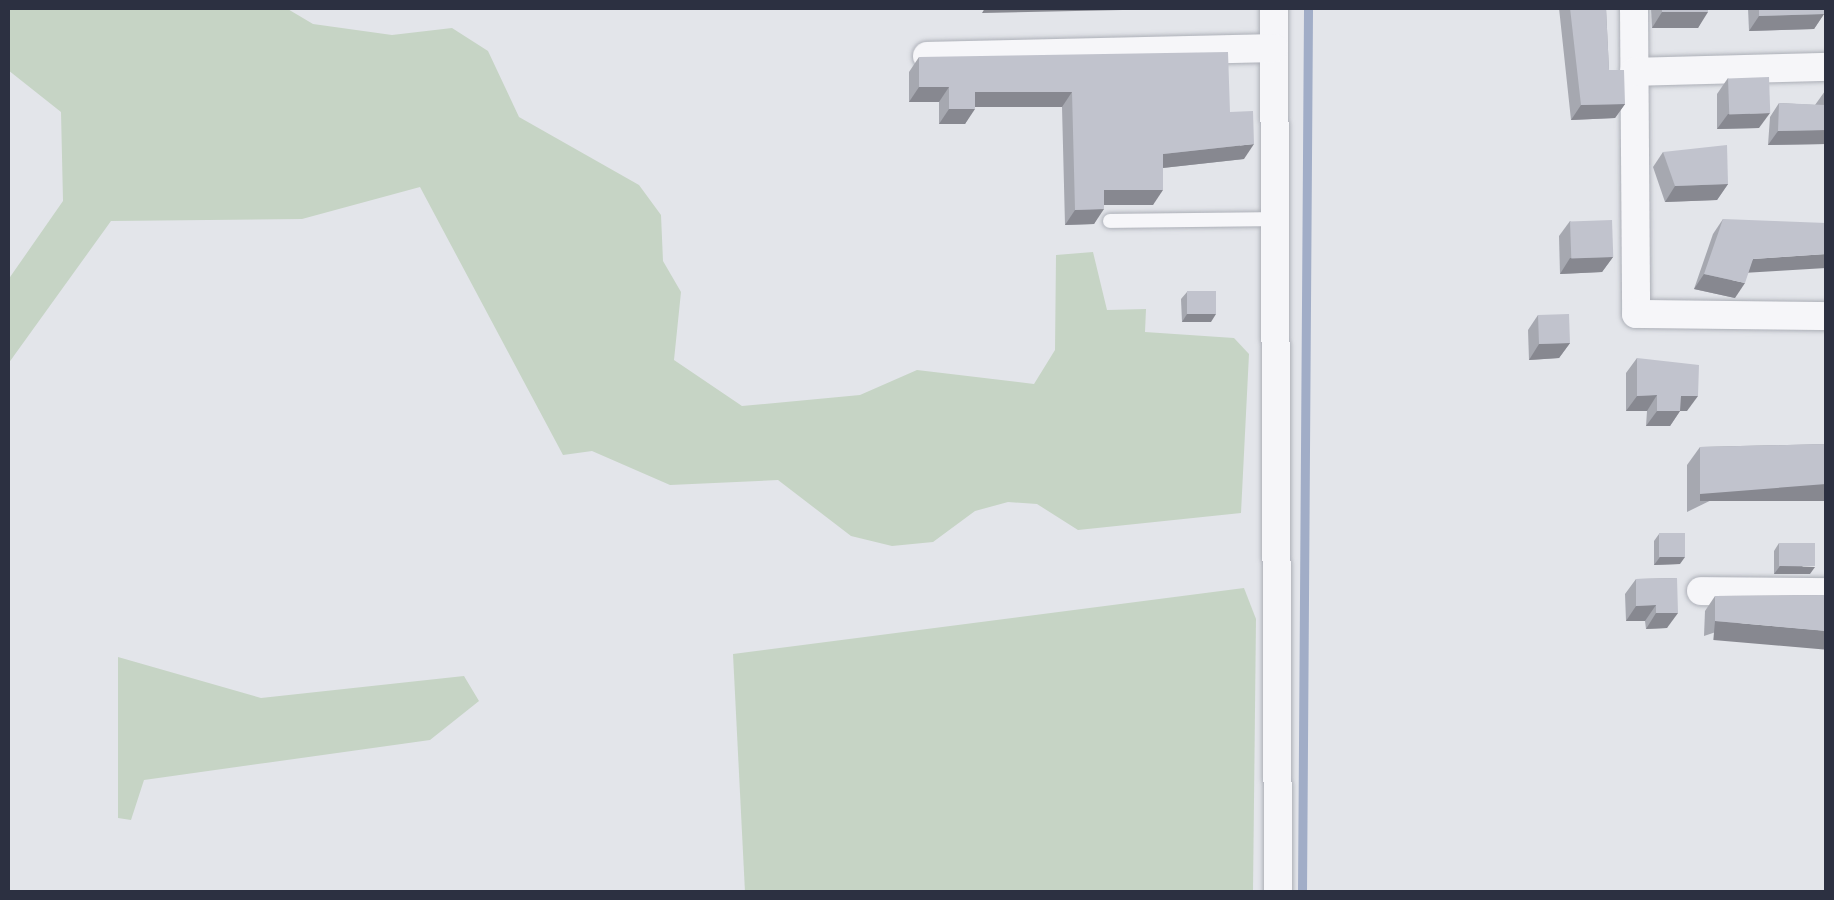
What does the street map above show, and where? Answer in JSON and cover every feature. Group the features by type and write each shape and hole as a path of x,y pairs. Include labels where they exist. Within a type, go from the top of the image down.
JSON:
{"street":[{"path":"1274,8 1278,892"},
{"path":"1634,8 1636,314 1826,316"},
{"path":"927,56 1274,48"},
{"path":"1634,72 1826,67"},
{"path":"1701,591 1826,592"}],"lane":[{"path":"1110,222 1276,219"}],"green space":[{"path":"8,8 286,8 313,24 392,35 452,28 488,51 519,117 639,185 661,215 663,261 681,292 674,360 742,406 860,395 917,370 1034,384 1055,350 1056,255 1093,252 1107,310 1146,309 1145,332 1234,338 1249,354 1241,513 1078,530 1037,504 1008,502 975,511 933,542 892,546 851,536 778,480 670,485 592,451 563,455 420,187 302,219 111,221 8,364 8,280 63,201 61,112 8,70"},
{"path":"1244,588 1256,619 1253,892 745,892 733,654"},
{"path":"118,657 261,698 464,676 479,701 430,740 144,780 131,820 118,818"}],"building":[{"path":"1570,8 1606,8 1609,70 1624,70 1625,104 1581,105"},
{"path":"1662,8 1708,8 1708,12 1662,12"},
{"path":"1759,8 1824,8 1824,14 1759,16"},
{"path":"1228,52 1230,112 1253,111 1254,144 1163,154 1163,190 1104,190 1104,209 1075,210 1072,92 975,92 975,109 949,109 949,87 919,87 919,57"},
{"path":"1769,77 1770,113 1729,114 1728,78"},
{"path":"1825,91 1826,130 1778,131 1779,103 1825,105"},
{"path":"1727,145 1728,184 1675,186 1663,152"},
{"path":"1723,219 1826,223 1826,254 1753,259 1745,283 1704,274"},
{"path":"1612,220 1613,257 1571,258 1570,221"},
{"path":"1187,291 1216,291 1216,314 1187,314"},
{"path":"1569,314 1570,343 1539,344 1538,315"},
{"path":"1637,358 1699,365 1698,396 1681,396 1680,411 1657,411 1657,395 1637,396"},
{"path":"1826,444 1826,484 1700,494 1700,447"},
{"path":"1659,533 1685,533 1685,557 1659,557"},
{"path":"1779,543 1815,543 1815,566 1779,566"},
{"path":"1677,578 1678,613 1656,613 1656,605 1636,606 1636,579"},
{"path":"1826,595 1826,631 1715,621 1715,596"}],"waterway":[{"path":"1302,892 1308,8"}]}
